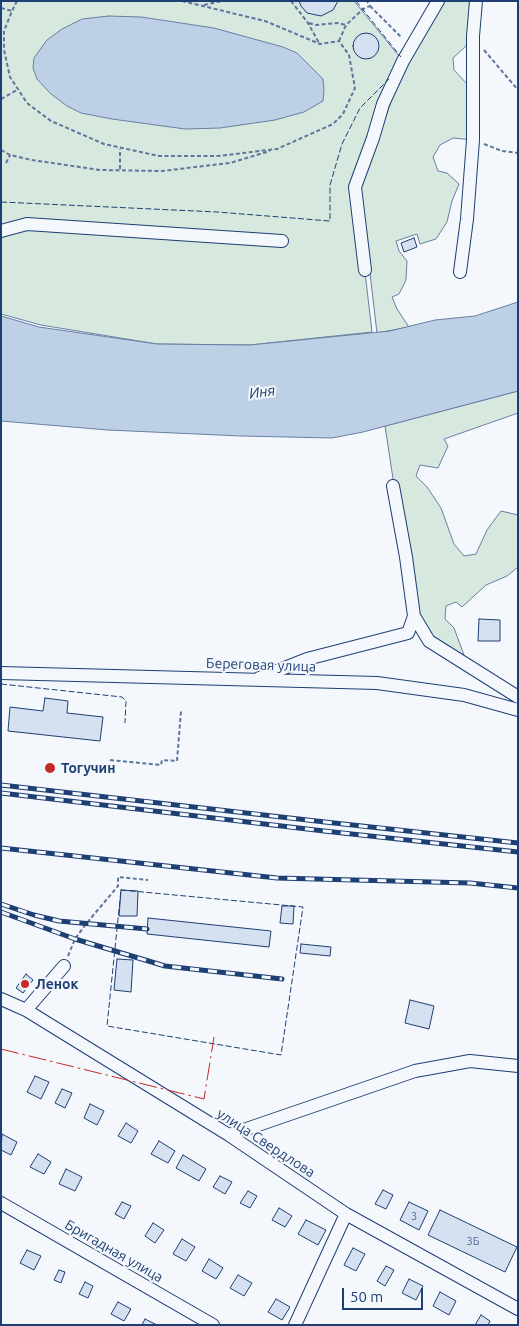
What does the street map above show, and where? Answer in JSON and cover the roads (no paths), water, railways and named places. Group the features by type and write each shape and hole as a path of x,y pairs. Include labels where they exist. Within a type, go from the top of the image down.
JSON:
{"street":[{"path":"364,270 355,187 383,104 403,61 438,1"},
{"path":"460,272 467,219 472,140 473,36 476,1"},
{"path":"1,231 27,224 282,241"},
{"path":"393,486 406,557 414,616 429,641 518,697"},
{"path":"252,680 307,660 408,633 414,616"},
{"name":"Береговая улица","path":"1,673 377,683 464,695 518,710"},
{"path":"26,1010 64,966"},
{"name":"улица Свердлова","path":"1,999 26,1010 228,1135 346,1214 518,1309"},
{"path":"228,1135 415,1070 470,1061 518,1066"},
{"name":"Бригадная улица","path":"1,1203 213,1325"},
{"path":"295,1325 346,1214"}],"water":[{"path":"109,16 141,17 214,28 283,47 297,53 323,79 323,101 304,112 275,120 220,128 185,129 81,113 67,106 51,94 37,79 33,68 34,58 47,40 62,29 82,19"},
{"name":"Иня","path":"518,302 518,391 363,432 332,438 241,436 108,430 1,421 1,316 39,327 157,344 250,345 390,331 435,320 475,316"}],"railway":[{"path":"1,785 518,843"},
{"path":"1,793 518,852"},
{"path":"1,848 277,878 470,883 518,888"},
{"path":"1,904 59,921 147,929"},
{"path":"1,912 75,939 165,966 282,979"}],"place":[{"name":"Тогучин","path":"50,768"},
{"name":"Ленок","path":"25,984"}]}
